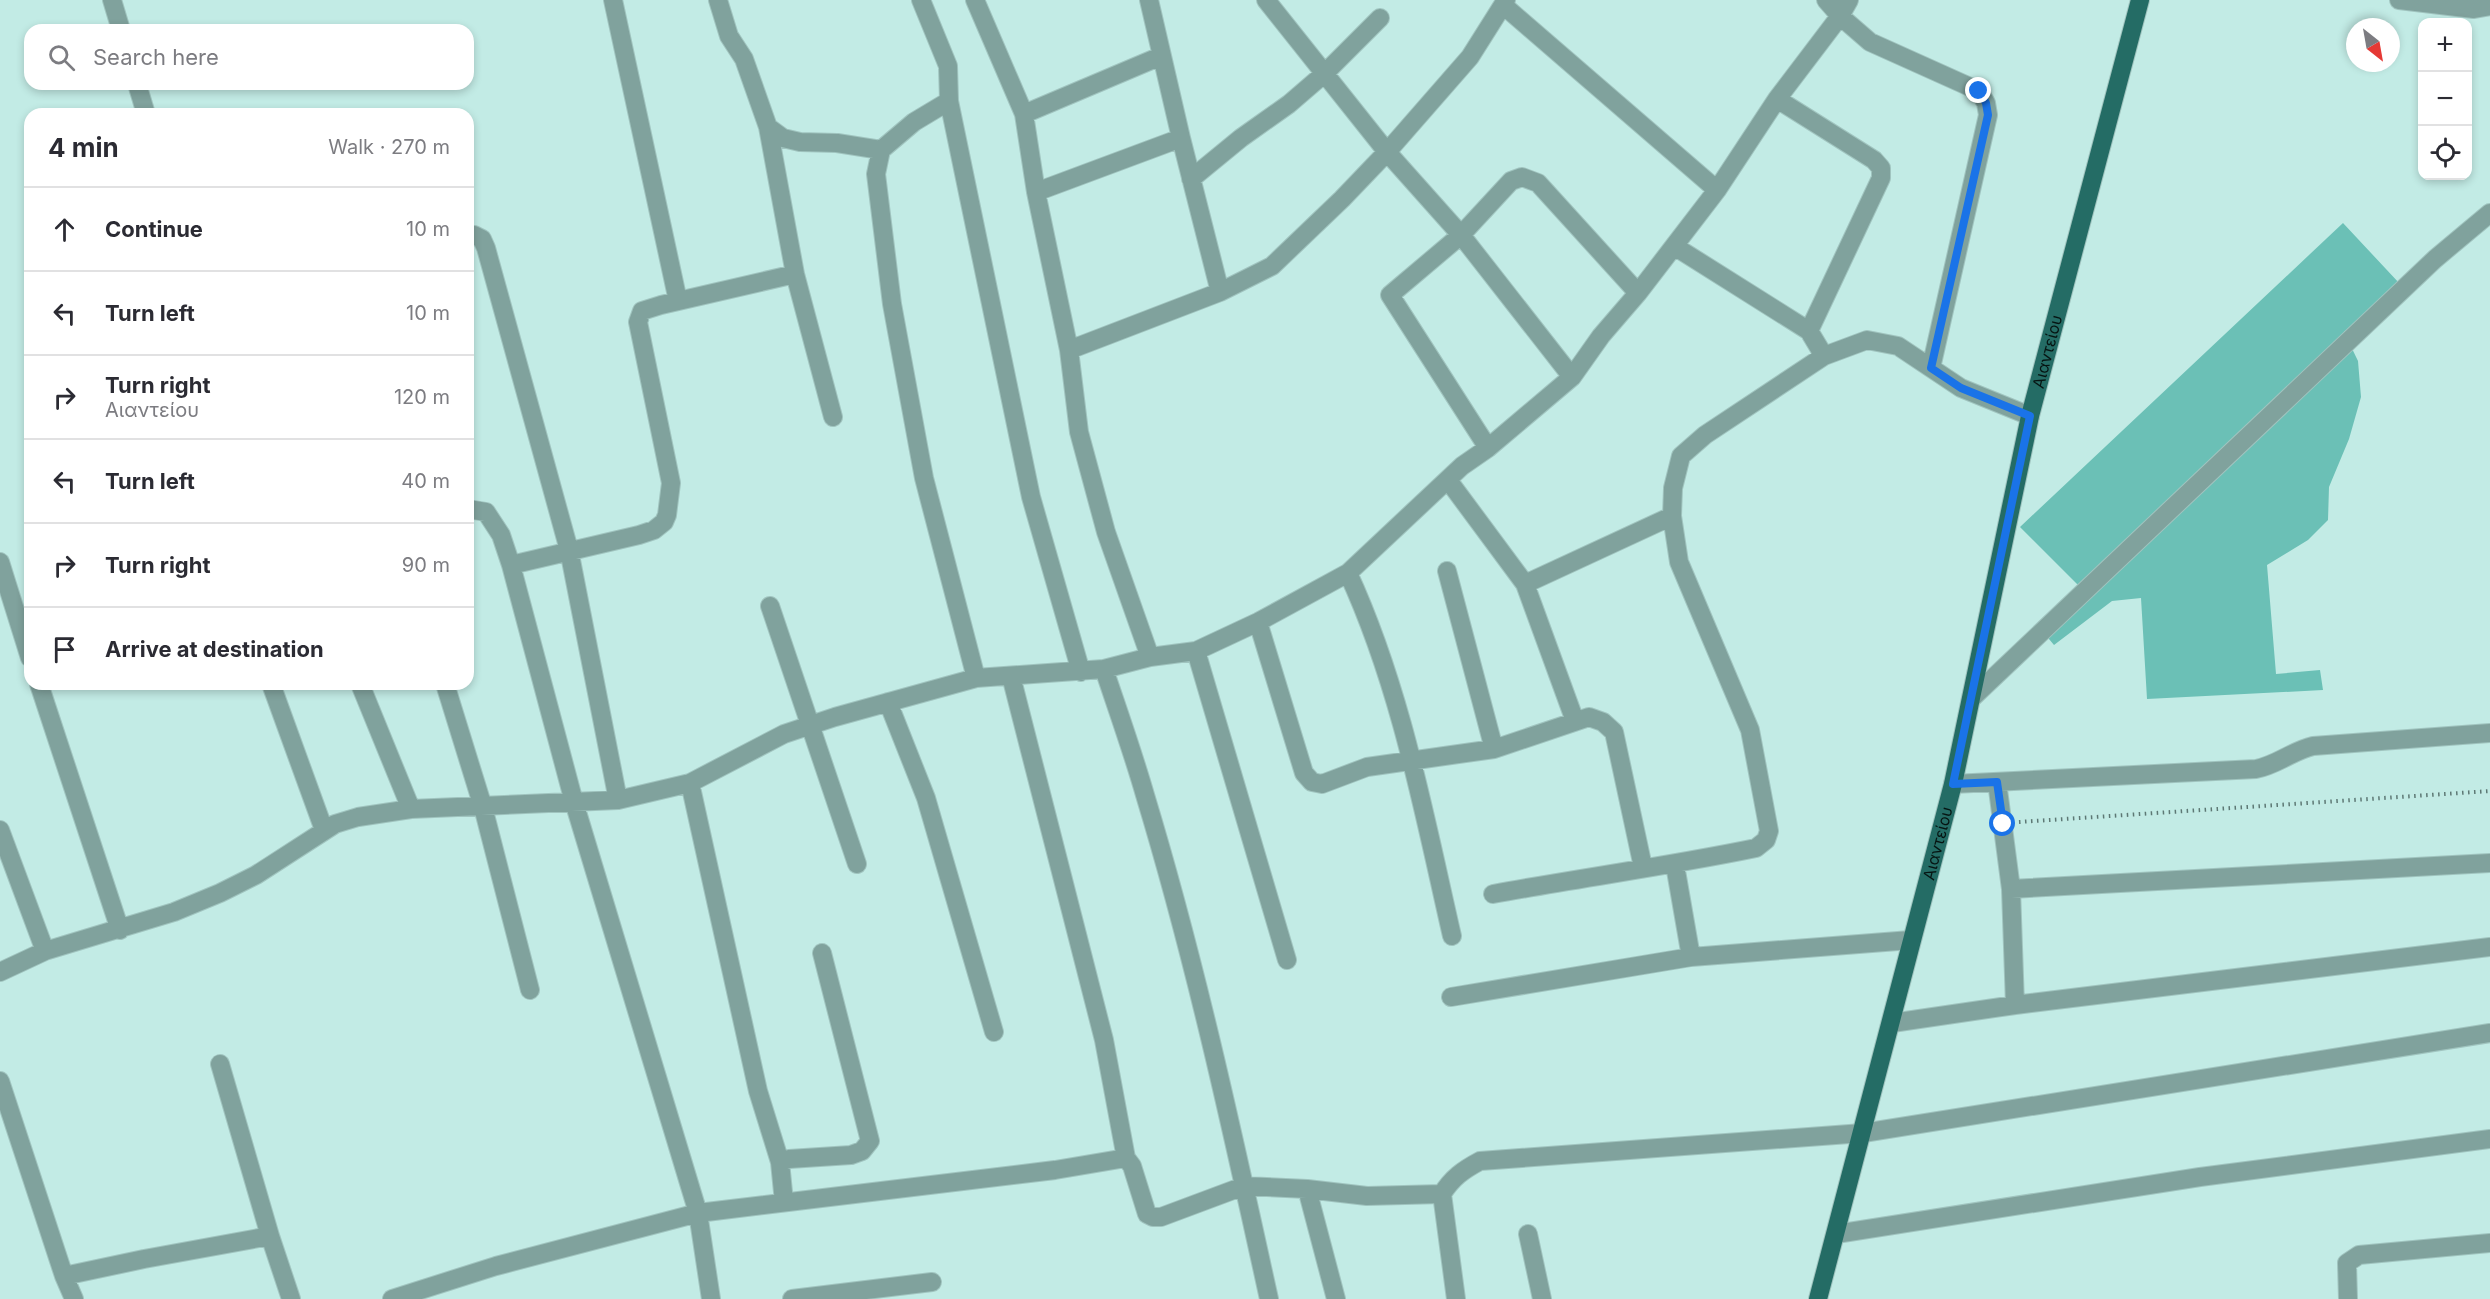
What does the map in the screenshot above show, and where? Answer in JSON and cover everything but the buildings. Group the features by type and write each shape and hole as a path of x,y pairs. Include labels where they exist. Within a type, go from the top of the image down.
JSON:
{"main road":[{"name":"Αιαντείου","path":"1818,1299 1953,784 2030,416 2140,0"}],"street":[{"path":"111,0 119,24"},
{"path":"613,0 678,301"},
{"path":"718,0 729,36 744,59 768,127 795,274 833,417"},
{"path":"921,0 948,66 949,101 1031,497 1081,672"},
{"path":"975,0 1023,114 1036,192 1070,350 1079,432 1106,532 1150,657"},
{"path":"1149,0 1220,292"},
{"path":"1266,0 1387,152 1461,235 1572,377"},
{"path":"1826,0 1840,16 1870,42 1979,91 1986,103 1988,115 1986,126 1931,368"},
{"path":"0,972 45,951 120,930 174,912 220,893 256,875 324,830 358,817 411,809 618,800 690,783 784,734 888,702 976,678 1081,672 1104,669 1150,657 1196,651 1258,622 1348,573 1462,466 1488,448 1572,377 1601,336 1717,190 1777,99 1840,16 1849,0"},
{"path":"2399,0 2474,9 2490,6"},
{"path":"1070,350 1220,292 1272,266 1387,152 1470,57 1504,2 1717,190"},
{"path":"1191,179 1289,104 1325,73 1380,18"},
{"path":"1023,114 1161,56"},
{"path":"139,90 145,108"},
{"path":"1777,99 1874,160 1881,168 1881,178 1809,331"},
{"path":"949,101 914,122 880,150 876,174 894,316 924,478 976,678"},
{"path":"768,127 783,138 800,142 837,143 880,150"},
{"path":"1036,192 1181,138"},
{"path":"1488,448 1390,295 1461,235 1510,181 1522,177 1538,183 1638,292"},
{"path":"1973,696 2435,258 2490,213"},
{"path":"474,236 482,239 486,248 569,550 618,800"},
{"path":"1674,246 1809,331 1824,357"},
{"path":"511,565 654,530 664,522 671,483 638,322 642,311 795,274"},
{"path":"1493,894 1643,867 1675,865 1756,848 1766,840 1769,831 1750,730 1679,562 1672,516 1673,488 1680,456 1705,435 1824,357 1867,340 1898,346 1961,388 2030,416"},
{"path":"1448,480 1525,585 1575,721"},
{"path":"474,510 486,513 501,535 511,565 574,802 698,1213 711,1299"},
{"path":"1525,585 1672,516"},
{"path":"0,562 24,639"},
{"path":"1447,571 1494,749"},
{"path":"1348,573 1370,621 1412,760 1452,936"},
{"path":"770,606 857,864"},
{"path":"1258,622 1304,773 1312,782 1322,784 1367,767 1494,749 1589,717 1604,722 1614,732 1643,867"},
{"path":"1196,651 1287,960"},
{"path":"1104,669 1145,794 1176,904 1269,1299"},
{"path":"1011,676 1104,1040 1126,1158 1132,1166 1141,1199 1148,1214 1161,1217 1244,1186 1307,1189 1367,1197 1442,1194"},
{"path":"41,690 120,930"},
{"path":"274,690 324,830"},
{"path":"362,690 411,809"},
{"path":"447,690 483,807 530,990"},
{"path":"888,702 926,798 994,1032"},
{"path":"1953,784 2256,769 2269,767 2299,749 2313,746 2490,733"},
{"path":"1997,782 2011,889 2016,1005"},
{"path":"690,783 758,1091 780,1162 784,1202"},
{"path":"0,830 45,951"},
{"path":"2011,889 2490,863"},
{"path":"1675,865 1691,957"},
{"path":"1451,997 1691,957 1911,940"},
{"path":"1892,1023 2016,1005 2490,947"},
{"path":"780,1162 789,1159 851,1155 862,1151 870,1141 822,953"},
{"path":"1456,1299 1442,1194 1460,1172 1480,1161 1863,1133 2490,1033"},
{"path":"220,1064 270,1236 291,1299"},
{"path":"0,1081 8,1129 74,1299"},
{"path":"1836,1234 2200,1178 2490,1138"},
{"path":"392,1299 508,1263 698,1213 1033,1173 1126,1158"},
{"path":"1307,1189 1336,1299"},
{"path":"1528,1234 1542,1299"},
{"path":"64,1276 270,1236"},
{"path":"2348,1299 2347,1263 2359,1255 2490,1243"},
{"path":"792,1299 932,1282"}],"path":[{"path":"2003,824 2490,791"}],"shaded area":[{"path":"2343,223 2400,284 2344,332 2358,361 2361,397 2349,439 2329,487 2328,520 2308,540 2267,565 2276,674 2320,670 2323,690 2147,699 2141,598 2112,601 2054,645 2044,633 2086,593 2020,527"}],"route":[{"path":"1979,91 1986,103 1988,115 1931,368 1961,388 2030,416 1953,784 1997,782 2003,824"}]}
